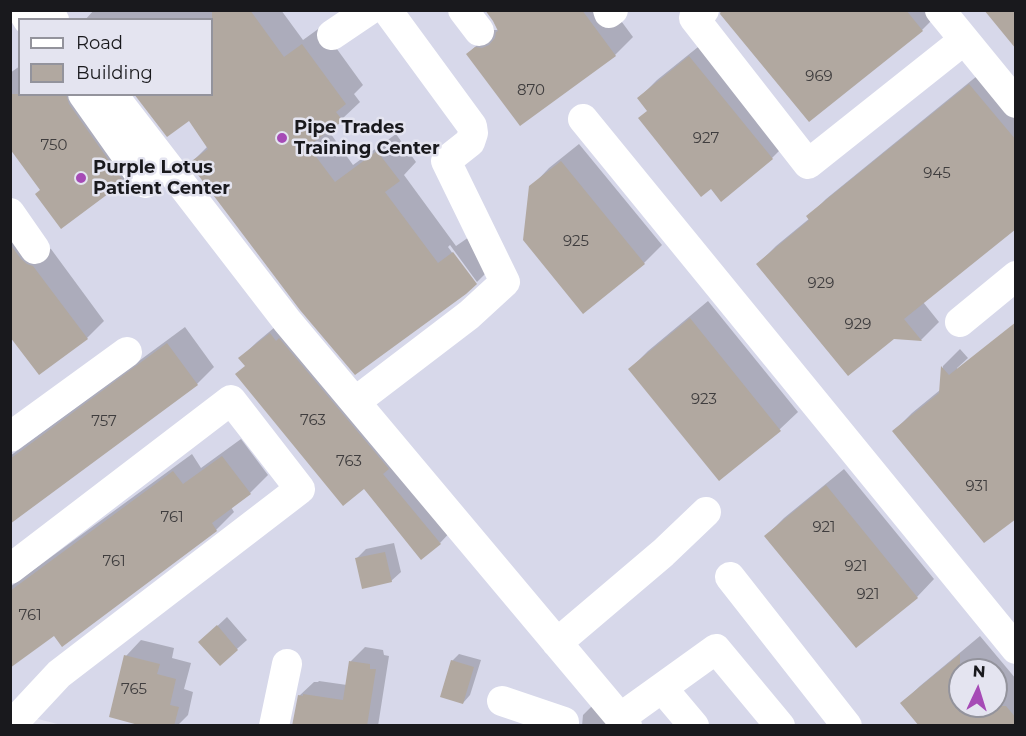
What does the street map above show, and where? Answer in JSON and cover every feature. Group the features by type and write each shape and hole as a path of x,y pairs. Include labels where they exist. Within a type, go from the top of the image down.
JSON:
{"lane":[{"path":"332,35 369,10"},
{"path":"356,402 469,315 506,282 446,161 470,142 473,133 472,126 387,10"},
{"path":"608,10 609,13 613,10"},
{"path":"704,10 694,18 808,164 964,40"},
{"path":"940,10 1016,103"},
{"path":"84,96 146,183"},
{"path":"114,96 287,321 623,722 662,688 716,649 780,726"},
{"path":"583,119 1016,649"},
{"path":"10,213 35,249"},
{"path":"960,322 1016,276"},
{"path":"10,437 127,352"},
{"path":"10,569 231,400 300,489 59,674 13,726"},
{"path":"557,643 663,553 706,512"},
{"path":"730,577 847,726"},
{"path":"274,726 287,664"},
{"path":"662,688 694,726"},
{"path":"501,701 564,722 563,726"}],"shaded area":[{"path":"10,11 1015,11 1015,725 65,726 11,712"}],"building":[{"path":"212,10 250,10 284,57 302,44 346,104 336,112 343,121 308,146 335,182 377,151 400,181 385,192 438,263 453,252 477,284 355,375 300,310 189,163 208,149 189,121 167,137 136,96 213,96"},
{"path":"485,10 582,10 616,56 520,126 466,54 475,47 482,48 489,45 495,38 498,31"},
{"path":"721,10 906,10 923,31 809,122 720,14"},
{"path":"984,10 1016,10 1016,49"},
{"path":"689,56 773,159 721,202 711,189 701,197 638,118 647,111 637,98"},
{"path":"969,84 1016,140 1016,229 904,319 922,341 894,339 848,376 756,264 809,220 806,216"},
{"path":"10,94 67,96 69,104 124,182 61,229 35,194 40,190 10,149"},
{"path":"561,161 645,264 583,314 523,240 529,186"},
{"path":"10,244 21,259 33,266 88,339 39,375 10,337"},
{"path":"690,318 781,431 719,481 628,369"},
{"path":"1016,322 1016,519 984,543 892,431 939,393 941,366 949,375"},
{"path":"270,333 276,341 279,338 389,469 383,474 441,544 421,560 364,489 343,506 235,374 245,366 238,358"},
{"path":"167,343 198,385 10,524 10,459"},
{"path":"222,456 251,494 212,523 217,531 62,647 54,636 10,668 10,591 173,471 183,484"},
{"path":"826,485 918,598 856,648 764,536"},
{"path":"385,552 392,582 362,589 355,558"},
{"path":"217,625 238,650 220,666 198,642"},
{"path":"124,655 160,664 157,674 176,679 170,705 179,707 174,726 142,726 109,717"},
{"path":"451,660 474,667 463,704 440,697"},
{"path":"349,661 370,664 370,669 376,669 367,726 292,726 298,695 343,700"},
{"path":"948,664 948,718 1008,718 1008,708 1016,718 1016,726 919,726 900,703"}],"place":[{"name":"Pipe Trades Training Center","path":"282,138"},
{"name":"Purple Lotus Patient Center","path":"81,178"}]}
